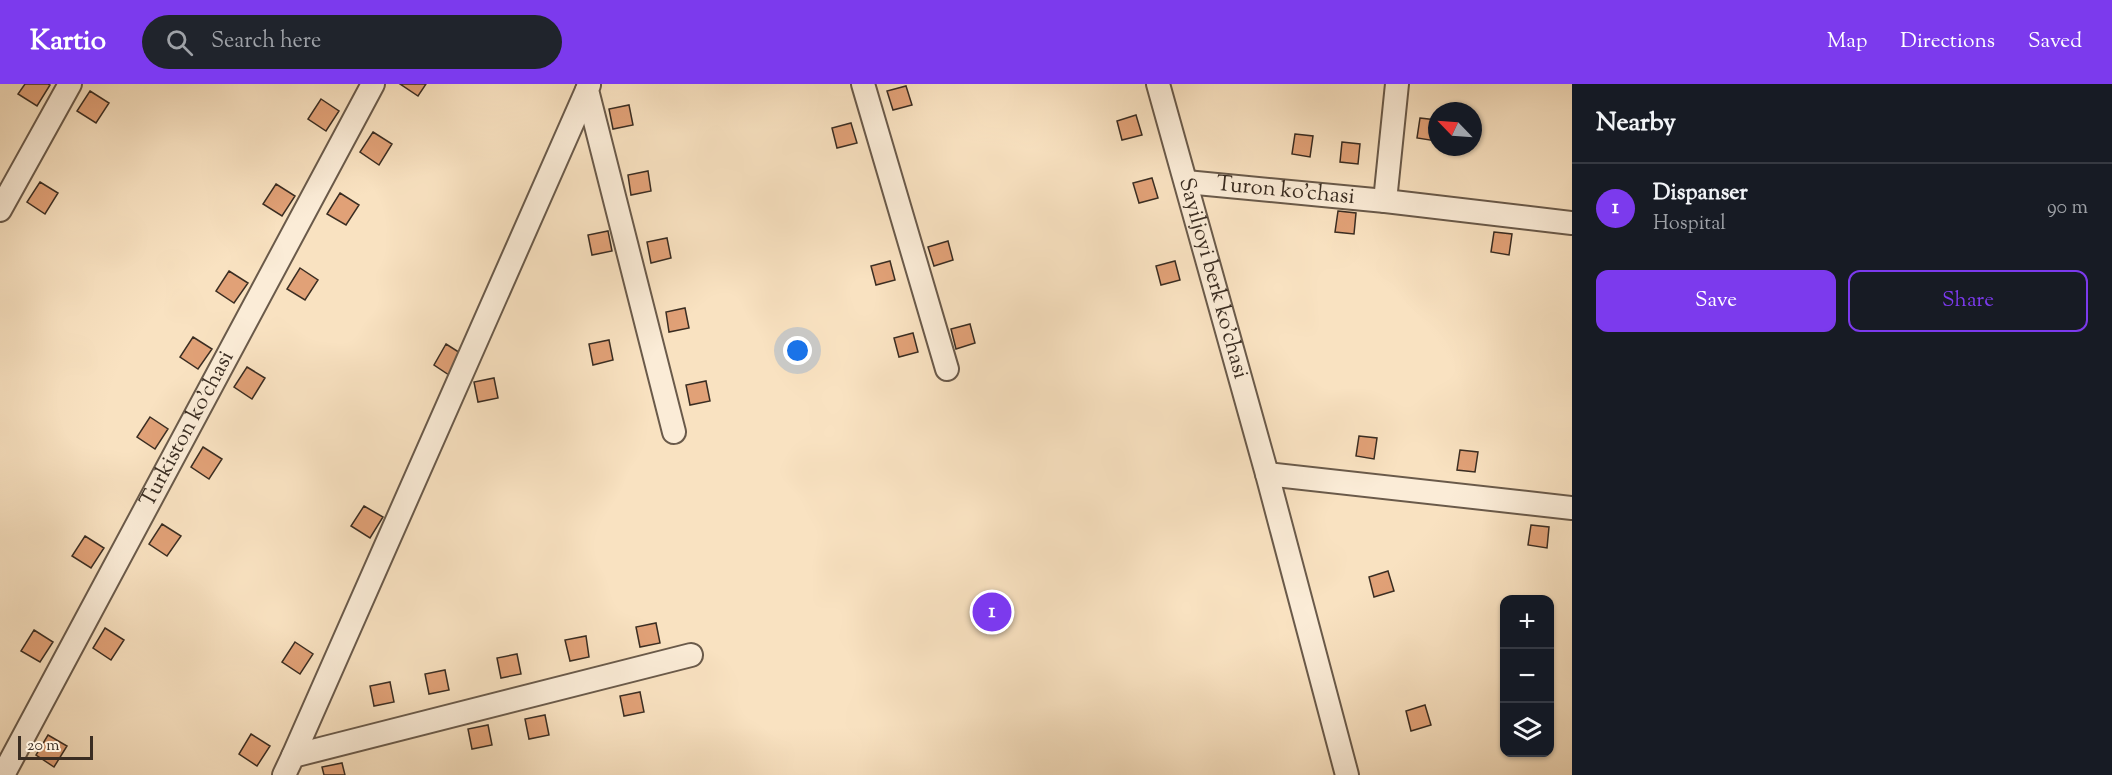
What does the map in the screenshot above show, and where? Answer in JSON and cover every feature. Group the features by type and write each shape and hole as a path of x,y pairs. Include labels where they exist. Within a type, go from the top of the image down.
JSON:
{"street":[{"path":"0,210 70,84"},
{"name":"Turkiston ko'chasi","path":"3,775 373,84"},
{"path":"863,84 947,369"},
{"name":"Sayiljoyi berk ko'chasi","path":"1158,84 1347,775"},
{"name":"Turon ko'chasi","path":"1385,201 1396,84"},
{"path":"589,87 674,432"},
{"path":"288,765 589,87"},
{"name":"Turon ko'chasi","path":"1186,182 1385,201 1572,224"},
{"path":"1266,474 1572,508"},
{"path":"288,765 692,655"}],"building":[{"path":"25,84 50,85 37,106 18,94"},
{"path":"400,84 426,84 418,96"},
{"path":"906,86 912,105 893,110 887,91"},
{"path":"90,91 109,103 96,123 77,111"},
{"path":"321,99 339,111 326,131 308,119"},
{"path":"629,105 633,125 613,129 609,109"},
{"path":"1136,115 1142,135 1122,140 1117,121"},
{"path":"1420,118 1428,119 1428,140 1417,138"},
{"path":"851,123 857,143 837,148 832,128"},
{"path":"373,132 392,144 379,165 360,152"},
{"path":"1295,134 1313,136 1310,157 1292,154"},
{"path":"1342,142 1360,144 1358,164 1340,162"},
{"path":"648,171 651,191 631,195 628,175"},
{"path":"1152,178 1158,198 1139,203 1133,183"},
{"path":"40,182 58,193 45,214 27,202"},
{"path":"276,184 295,196 282,216 263,204"},
{"path":"340,193 359,205 346,225 327,214"},
{"path":"1338,211 1356,213 1354,234 1335,232"},
{"path":"608,231 612,251 592,255 588,235"},
{"path":"1494,232 1512,234 1509,255 1491,252"},
{"path":"667,238 671,258 651,263 647,242"},
{"path":"948,241 953,260 934,266 928,247"},
{"path":"890,261 895,280 876,285 871,266"},
{"path":"1175,261 1180,280 1161,285 1156,266"},
{"path":"300,268 318,280 305,300 287,289"},
{"path":"229,271 248,283 234,303 216,291"},
{"path":"685,308 689,328 669,332 666,312"},
{"path":"970,324 975,343 956,349 951,329"},
{"path":"913,333 918,352 899,357 894,338"},
{"path":"193,337 212,349 198,369 180,357"},
{"path":"609,340 613,360 593,365 589,344"},
{"path":"446,344 465,356 452,377 434,365"},
{"path":"247,367 265,378 252,399 234,387"},
{"path":"494,378 498,398 478,402 474,382"},
{"path":"706,381 710,401 690,405 686,385"},
{"path":"150,417 168,429 155,449 137,437"},
{"path":"1359,436 1377,438 1374,459 1356,456"},
{"path":"203,447 222,459 209,479 191,467"},
{"path":"1460,450 1478,452 1475,472 1457,470"},
{"path":"364,506 383,517 370,538 351,526"},
{"path":"162,524 181,536 167,556 149,544"},
{"path":"1531,525 1549,527 1547,548 1528,545"},
{"path":"85,536 104,548 91,568 72,556"},
{"path":"1388,571 1394,591 1374,597 1369,577"},
{"path":"656,623 660,643 640,647 636,627"},
{"path":"105,628 124,640 111,660 93,648"},
{"path":"34,630 53,642 40,662 21,651"},
{"path":"586,636 589,657 570,661 565,640"},
{"path":"295,642 313,654 300,674 282,662"},
{"path":"517,654 521,674 501,678 497,658"},
{"path":"445,670 449,690 429,694 425,674"},
{"path":"390,682 394,702 374,706 370,686"},
{"path":"640,692 644,712 624,716 620,696"},
{"path":"1425,705 1431,725 1411,731 1406,711"},
{"path":"545,715 549,735 529,739 525,719"},
{"path":"488,725 492,745 472,749 468,729"},
{"path":"251,734 270,746 257,766 239,754"},
{"path":"48,735 67,746 54,767 36,755"},
{"path":"342,763 345,775 324,775 322,767"}],"place":[{"name":"Dispanser","path":"992,612"}]}
